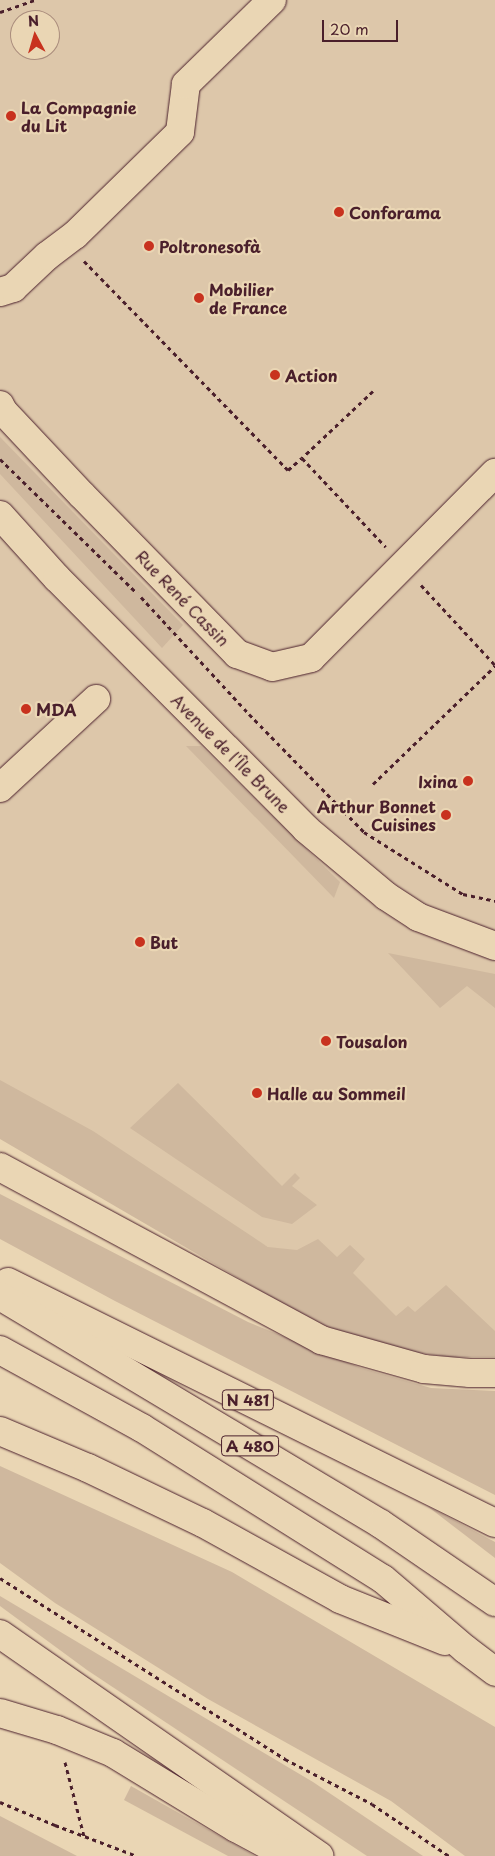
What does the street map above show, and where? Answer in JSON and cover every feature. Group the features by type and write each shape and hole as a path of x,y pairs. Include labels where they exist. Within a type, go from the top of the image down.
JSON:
{"main road":[{"path":"0,292 13,288 47,256 75,235 180,132 186,84 272,0"},
{"name":"Rue René Cassin","path":"0,405 3,411 82,495 237,654 272,667 311,658 495,473"},
{"name":"Avenue de l'Île Brune","path":"0,514 57,578 306,829 386,896 418,917 495,946"},
{"path":"0,788 96,699"},
{"path":"0,1167 321,1340 424,1369 495,1373"},
{"name":"N 481","path":"0,1278 495,1523"},
{"name":"A 480","path":"0,1296 381,1524 495,1602"},
{"name":"A 480","path":"0,1350 142,1428 383,1579 495,1672"},
{"path":"0,1431 88,1468 203,1523 340,1599 465,1649"},
{"path":"0,1634 320,1856"},
{"path":"0,1713 57,1730 113,1753 236,1828 288,1856"}],"path":[{"path":"0,12 35,0"},
{"path":"83,259 288,470 373,390"},
{"path":"302,458 495,665 373,784"},
{"path":"0,459 58,518 138,594 249,714 364,832 463,894 495,900"},
{"path":"0,1578 285,1759 372,1804 449,1856"},
{"path":"57,1730 84,1836"},
{"path":"0,1802 137,1856"}],"shaded area":[{"path":"0,0 495,0 495,1334 412,1328 0,1096"},
{"path":"0,437 183,625 162,648 0,474"},
{"path":"186,746 201,746 340,882 334,898"},
{"path":"388,953 495,974 495,1008 467,986 440,1008"},
{"path":"0,1080 93,1131 268,1247 297,1250 318,1239 337,1257 350,1245 365,1259 353,1273 396,1316 408,1306 415,1312 446,1285 495,1331 495,1357 451,1357 396,1350 353,1337 312,1321 0,1139"},
{"path":"178,1083 282,1186 295,1173 300,1178 292,1186 317,1205 292,1224 262,1217 130,1128"},
{"path":"0,1194 248,1322 361,1368 431,1388 495,1391 495,1495 115,1301 0,1239"},
{"path":"0,1466 232,1572 495,1727 495,1856 465,1856 391,1801 208,1699 55,1603 0,1563"},
{"path":"427,1506 495,1542 495,1558"},
{"path":"0,1596 313,1782 423,1856 367,1856 87,1670 0,1606"},
{"path":"131,1786 255,1856 228,1856 124,1800"},
{"path":"0,1816 77,1856 0,1856"}],"place":[{"name":"La Compagnie du Lit","path":"11,116"},
{"name":"Conforama","path":"339,212"},
{"name":"Poltronesofà","path":"149,246"},
{"name":"Mobilier de France","path":"199,298"},
{"name":"Action","path":"275,375"},
{"name":"MDA","path":"26,709"},
{"name":"Ixina","path":"468,781"},
{"name":"Arthur Bonnet Cuisines","path":"446,815"},
{"name":"But","path":"140,942"},
{"name":"Tousalon","path":"326,1041"},
{"name":"Halle au Sommeil","path":"257,1093"}]}
